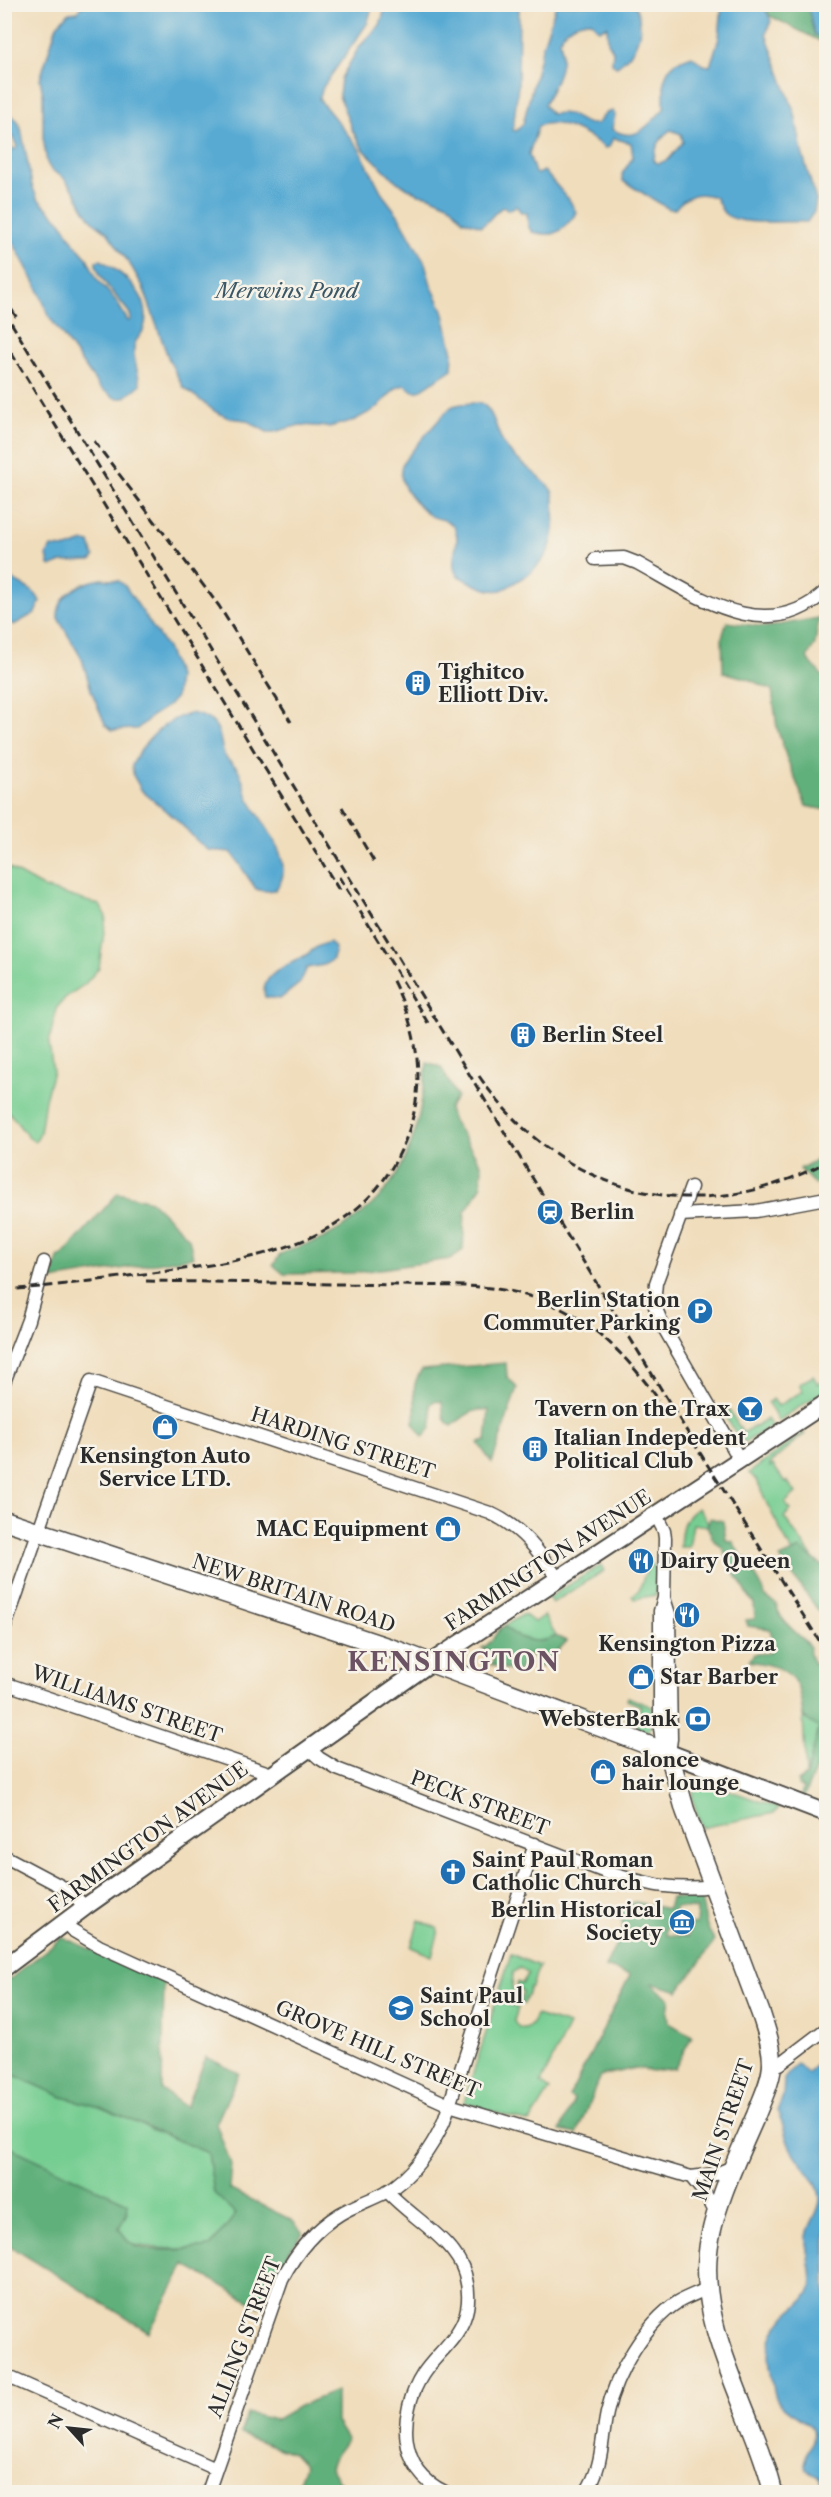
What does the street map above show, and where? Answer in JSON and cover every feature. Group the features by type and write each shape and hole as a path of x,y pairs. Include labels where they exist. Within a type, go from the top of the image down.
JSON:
{"main road":[{"name":"FARMINGTON AVENUE","path":"4,1968 85,1907 430,1663 826,1403"},
{"name":"NEW BRITAIN ROAD","path":"4,1520 430,1663 669,1753"},
{"path":"669,1753 826,1813"},
{"name":"MAIN STREET","path":"669,1753 685,1810 761,2014 771,2049 772,2066 765,2091 717,2215 708,2252 708,2288 718,2335 773,2493"}],"street":[{"path":"595,559 624,558 715,605 743,615 759,617 792,612 807,606 826,591"},
{"path":"691,1187 656,1283 656,1312 740,1460"},
{"path":"681,1215 756,1211 826,1198"},
{"path":"4,1382 28,1320 44,1262"},
{"name":"HARDING STREET","path":"39,1531 91,1381 490,1513 504,1519 527,1537 558,1579"},
{"name":"MAIN STREET","path":"656,1515 664,1531 664,1598 669,1608 664,1625 664,1701 670,1739 669,1753"},
{"path":"4,1630 39,1531"},
{"name":"WILLIAMS STREET","path":"4,1683 272,1774"},
{"name":"PECK STREET","path":"309,1749 337,1769 608,1873 650,1885 686,1890 714,1886"},
{"name":"ALLING STREET","path":"208,2493 282,2279 293,2259 308,2239 323,2226 340,2214 387,2191 422,2159 436,2140 535,1844"},
{"path":"4,1856 70,1891 85,1907"},
{"name":"GROVE HILL STREET","path":"65,1922 72,1930 99,1946 449,2106 692,2177 716,2174 735,2166"},
{"path":"772,2066 780,2064 826,2029"},
{"path":"692,2177 706,2195 717,2215"},
{"path":"387,2191 447,2245 459,2259 465,2274 469,2300 464,2319 453,2338 422,2376 406,2418 405,2434 409,2454 428,2483 445,2493"},
{"path":"586,2493 595,2480 601,2460 607,2413 613,2392 631,2355 662,2316 678,2302 708,2288"},
{"path":"4,2374 216,2469"}],"green space":[{"path":"764,5 826,5 826,44 770,16"},
{"path":"819,618 815,644 807,658 826,680 826,810 806,806 777,728 772,690 748,679 723,672 722,637 727,622 767,627"},
{"path":"5,866 44,888 100,905 106,917 99,968 85,984 65,998 56,1009 49,1043 53,1071 45,1100 40,1133 35,1142 28,1137 5,1107"},
{"path":"427,1062 441,1067 457,1097 449,1108 452,1119 482,1166 481,1187 465,1212 463,1250 450,1259 353,1273 284,1274 273,1265 281,1254 324,1238 351,1222 389,1186 402,1165 411,1143 418,1119"},
{"path":"826,1154 826,1179 815,1185 800,1169"},
{"path":"118,1193 151,1201 189,1238 193,1257 52,1280 58,1258"},
{"path":"506,1363 507,1376 517,1388 492,1463 478,1443 486,1441 489,1410 473,1412 452,1426 445,1419 442,1402 434,1401 430,1405 431,1426 423,1437 413,1423 416,1408 415,1384 422,1370"},
{"path":"813,1376 818,1384 826,1378 826,1390 778,1421 768,1403 773,1399 778,1406 803,1391 799,1384"},
{"path":"729,1410 743,1433 767,1419 772,1426 746,1442 741,1441 725,1416 725,1412"},
{"path":"803,1433 805,1434 771,1462 770,1467 773,1465 796,1493 785,1503 791,1510 784,1517 813,1558 822,1566 826,1564 823,1567 800,1549 792,1552 757,1480 749,1473"},
{"path":"698,1508 708,1522 707,1526 693,1524 689,1547 680,1547 683,1524"},
{"path":"710,1518 723,1521 726,1540 733,1542 742,1557 751,1560 749,1564 765,1596 776,1604 781,1617 810,1647 813,1662 825,1673 826,1739 824,1751 804,1796 801,1795 803,1788 798,1785 798,1781 806,1776 819,1728 803,1717 799,1691 790,1676 783,1670 749,1661 754,1654 769,1653 774,1646 770,1629 748,1626 746,1620 755,1619 754,1604 729,1565 723,1548 714,1541 707,1526"},
{"path":"800,1549 823,1567 826,1566 826,1621 780,1558"},
{"path":"652,1564 657,1570 656,1595 634,1599 632,1596 639,1590 648,1566"},
{"path":"601,1565 604,1571 552,1603 548,1598"},
{"path":"524,1614 534,1622 544,1615 556,1636 542,1641 528,1640 504,1626"},
{"path":"504,1626 528,1640 542,1641 556,1636 567,1641 542,1667 534,1664 536,1658 526,1654 518,1673 491,1665 496,1654 482,1648"},
{"path":"628,1697 652,1707 651,1727 648,1731 638,1729 636,1723 624,1717 625,1715 636,1719 641,1706 627,1700"},
{"path":"803,1717 820,1728 806,1776"},
{"path":"703,1781 779,1808 774,1813 702,1828 692,1798 696,1784"},
{"path":"671,1898 701,1899 707,1927 715,1941 679,1991 651,1983 670,1999 669,2023 692,2036 675,2068 652,2071 636,2068 600,2076 577,2134 560,2131 574,2100 569,2097 630,1975 605,1967 623,1930 621,1909 635,1902 668,1909","holes":["675,1907 697,1909 696,1924 689,1924 688,1937 666,1935 667,1920 674,1920"]},
{"path":"419,1920 439,1931 432,1956 411,1947"},
{"path":"62,1937 164,1981 162,2090 186,2107 206,2057 239,2073 216,2124 231,2164 229,2189 292,2220 303,2233 267,2281 260,2307 185,2265 149,2332 5,2243 5,2145 128,2203 127,2213 119,2228 129,2242 146,2249 210,2247 236,2214 214,2193 208,2153 100,2107 63,2097 5,2071 5,1983"},
{"path":"511,1954 539,1966 524,2004 521,2003 523,1992 517,1985 518,1982 522,1984 528,1974 520,1968 513,1973 512,1988 519,1996 518,2001 498,1995"},
{"path":"496,2001 518,2008 514,2021 523,2029 532,2023 536,2015 569,2025 541,2083 550,2090 530,2122 464,2102"},
{"path":"5,2071 63,2097 100,2107 208,2153 214,2193 236,2214 211,2247 170,2249 130,2244 118,2228 127,2213 127,2203 5,2145"},
{"path":"336,2391 336,2422 347,2439 335,2455 330,2468 338,2480 353,2492 294,2492 305,2466 293,2453 240,2434 247,2413 275,2420 299,2406"}],"water":[{"name":"Merwins Pond","path":"82,5 373,5 367,24 323,87 319,99 358,147 383,195 398,215 425,263 431,285 443,310 453,353 452,369 419,391 413,391 404,385 396,388 377,408 355,420 329,427 300,425 274,432 267,432 246,420 229,418 216,412 183,387 169,360 143,287 131,266 107,232 86,212 63,177 51,170 47,163 43,137 43,95 40,79 57,25 69,13 78,12"},
{"path":"386,5 519,5 518,86 513,130 516,131 523,124 542,48 556,5 635,5 640,23 638,39 630,54 616,67 612,63 613,51 608,42 607,26 599,30 591,21 586,21 572,26 565,32 560,40 562,58 558,74 544,105 551,114 565,113 592,124 597,124 606,113 613,111 615,115 612,129 628,134 641,131 664,109 664,81 668,70 676,62 692,56 703,65 710,66 719,38 722,5 764,5 771,21 766,34 795,114 802,152 816,200 814,212 807,222 753,222 732,218 725,214 715,197 703,194 688,197 675,209 669,209 623,181 622,174 633,157 631,143 613,138 609,147 605,148 573,129 546,124 538,126 529,154 535,173 544,171 570,201 576,212 572,219 559,231 547,234 532,232 528,226 527,213 521,212 516,206 509,210 503,207 481,226 463,220 450,205 419,194 397,182 363,149 352,130 339,96 341,78 359,47 380,25","holes":["671,130 681,134 683,142 669,159 658,164 654,161 657,148 664,135"]},
{"path":"808,5 826,5 826,35 820,37 814,34"},
{"path":"5,110 17,120 21,128 32,185 37,198 62,223 74,243 87,258 97,279 116,301 128,321 131,320 130,314 104,281 96,261 101,260 119,272 136,288 141,298 146,319 143,331 134,348 140,385 124,398 115,398 100,388 50,318 37,287 4,224 5,139 14,150 18,146 5,127"},
{"path":"481,403 489,411 505,446 548,486 554,497 554,532 548,551 528,574 501,590 490,590 478,586 457,575 454,563 457,538 453,526 429,515 420,507 407,491 401,475 401,468 405,461 453,406"},
{"path":"84,542 90,543 94,557 91,561 49,565 47,555 51,547 67,548"},
{"path":"5,573 30,589 40,602 35,613 14,625 5,621"},
{"path":"102,579 119,581 125,586 167,648 178,676 176,697 168,706 137,729 112,730 105,724 91,690 82,659 58,618 66,596 79,586"},
{"path":"191,713 208,719 215,725 225,756 238,769 249,799 276,844 283,868 282,880 275,890 256,889 231,852 208,850 142,791 133,775 132,765 156,732 172,720"},
{"path":"330,942 335,948 333,959 324,965 307,968 300,983 280,999 265,997 266,983 275,972 317,947"},
{"path":"797,2063 808,2074 817,2063 826,2071 826,2492 819,2477 805,2468 805,2457 811,2444 812,2429 777,2400 769,2355 771,2340 778,2326 810,2292 812,2277 807,2237 820,2200 817,2186 791,2149 777,2111 783,2096 784,2079"}],"railway":[{"path":"4,298 17,318"},
{"path":"4,311 705,1461 826,1651"},
{"path":"4,341 339,890"},
{"path":"94,441 219,606 291,722"},
{"path":"342,807 376,865"},
{"path":"339,877 428,1023"},
{"path":"4,1290 184,1269 264,1254 302,1241 336,1224 366,1200 391,1169 409,1130 417,1090 418,1071 412,1033 400,995 391,977"},
{"path":"479,1076 512,1117 550,1150 591,1174 636,1190 682,1197 730,1195 778,1183 826,1162"},
{"path":"146,1281 465,1286 527,1295 553,1305 599,1333 619,1352 659,1400"}],"place":[{"name":"Tighitco Elliott Div.","path":"418,683"},
{"name":"Berlin Steel","path":"523,1035"},
{"name":"Berlin","path":"550,1212"},
{"name":"Berlin Station Commuter Parking","path":"700,1311"},
{"name":"Tavern on the Trax","path":"750,1409"},
{"name":"Kensington Auto Service LTD.","path":"165,1427"},
{"name":"Italian Indepedent Political Club","path":"535,1449"},
{"name":"MAC Equipment","path":"448,1529"},
{"name":"Dairy Queen","path":"641,1561"},
{"name":"Kensington Pizza","path":"687,1615"},
{"name":"Star Barber","path":"641,1677"},
{"name":"WebsterBank","path":"698,1719"},
{"name":"salonce hair lounge","path":"603,1772"},
{"name":"Saint Paul Roman Catholic Church","path":"453,1872"},
{"name":"Berlin Historical Society","path":"682,1922"},
{"name":"Saint Paul School","path":"401,2008"}],"district":[{"name":"KENSINGTON","path":"454,1662"}]}
